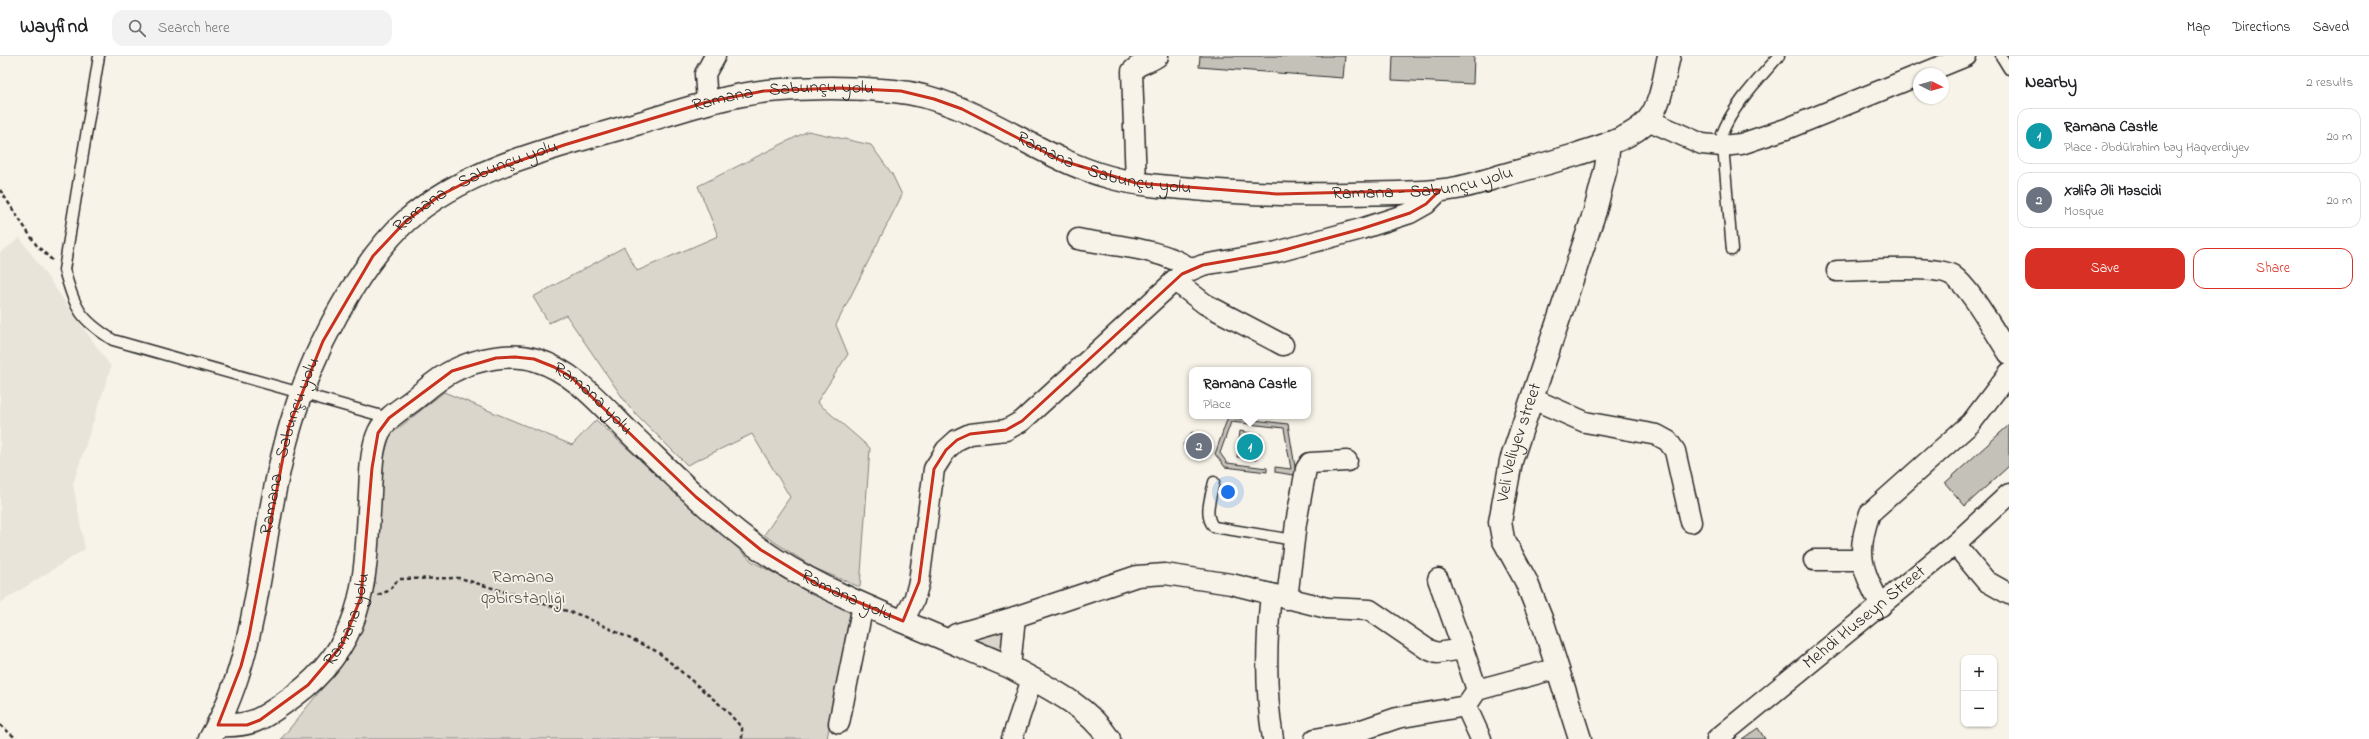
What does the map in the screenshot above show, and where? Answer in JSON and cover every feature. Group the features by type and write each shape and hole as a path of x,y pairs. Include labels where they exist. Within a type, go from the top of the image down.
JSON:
{"street":[{"path":"707,102 705,74 715,56"},
{"path":"1136,183 1132,71 1137,65 1150,61 1158,56"},
{"name":"Ramana - Sabunçu yolu","path":"214,732 238,674 249,636 278,468 299,394 323,341 346,299 373,256 405,222 439,196 482,174 564,145 707,102 764,91 839,88 901,91 934,99 962,109 1054,157 1084,170 1136,183 1239,193 1277,194 1401,193 1440,190 1478,183 1610,143 1625,136 1648,120 1656,105 1669,56"},
{"path":"1937,68 1966,56"},
{"path":"1648,120 1702,144 1722,146 1741,144 1786,129 1913,77"},
{"name":"Veli Veliyev street","path":"1580,739 1558,668 1531,592 1501,532 1502,508 1506,481 1595,211 1606,168 1610,143"},
{"path":"903,621 914,600 919,582 934,469 946,450 957,440 970,434 1006,430 1022,421 1174,280 1191,269 1202,265 1277,252 1361,229 1410,212 1426,204 1440,190"},
{"path":"1078,239 1162,255 1178,260 1191,269"},
{"path":"1837,271 1935,269 1951,274 1962,285 2009,354"},
{"path":"1174,280 1205,304 1283,345"},
{"name":"Ramana yolu","path":"214,732 247,725 260,720 308,685 325,669 342,645 352,626 361,597 366,570 372,468 378,433 389,418 452,371 474,363 496,358 515,357 534,359 554,367 570,377 696,497 736,531 797,573 863,605 1010,667 1032,679 1092,718 1109,739"},
{"path":"1881,606 1866,576 1861,560 1864,529 1870,513 1971,423 2009,373"},
{"path":"1533,399 1585,422 1657,435 1668,441 1675,451 1691,522"},
{"path":"1273,739 1268,674 1267,632 1279,597 1294,540 1306,469 1310,463 1346,461"},
{"name":"Mehdi Huseyn Street","path":"1717,739 1955,544 2009,494"},
{"path":"1955,544 1986,581 2009,594"},
{"path":"1814,560 1861,560"},
{"path":"950,641 956,634 1015,617 1136,576 1153,573 1232,584 1327,608 1370,610 1427,649 1437,653 1463,649"},
{"path":"1438,579 1477,690"},
{"path":"839,723 863,605"},
{"path":"1010,667 1015,617"},
{"path":"1315,739 1359,731 1405,717 1466,706 1477,690 1558,668"},
{"path":"1012,739 1032,679"},
{"path":"1466,706 1481,739"}],"lane":[{"path":"99,56 64,270 74,302 90,326 114,340 299,394 389,418"},
{"path":"1732,250 1722,134 1726,124 1754,84 1779,56"},
{"path":"2001,56 2009,69"},
{"path":"1214,482 1208,514 1209,523 1214,527 1294,540"}],"path":[{"path":"0,190 37,246 64,270"},
{"path":"361,597 380,595 388,591 399,579 460,578 584,616 658,652 725,709 742,728 742,739"},
{"path":"0,725 17,739"}],"highlighted area":[{"path":"839,88 901,91 934,99 962,109 1060,160 1136,183 1277,194 1440,190 1426,204 1410,213 1361,229 1277,252 1203,265 1182,274 1022,421 1006,430 970,434 957,440 946,450 934,469 919,582 903,621 820,586 761,550 696,497 571,377 554,367 534,359 515,357 496,358 452,371 389,418 378,433 372,468 361,597 342,645 308,685 260,720 247,725 218,725 241,666 249,636 289,426 323,341 373,256 405,222 439,196 482,174 564,145 707,102 764,91"}],"shaded area":[{"path":"20,238 111,367 73,484 85,549 0,603 0,253"}],"green space":[{"path":"808,131 871,145 892,174 902,195 836,325 848,354 817,402 870,448 860,587 814,568 764,535 790,497 752,434 687,465 629,407 566,315 549,323 533,297 624,247 637,271 718,236 698,186"},
{"name":"Ramana qəbirstanlığı","path":"444,392 572,445 596,420 753,562 850,613 827,739 281,739 342,664 357,635 381,469 390,435"},
{"path":"1008,626 1005,658 969,642 969,635"}],"building":[{"path":"1200,56 1345,56 1343,78 1199,67"},
{"path":"1393,56 1474,56 1473,84 1392,80"},
{"path":"1227,419 1245,419 1288,424 1296,473 1293,475 1275,472 1275,467 1291,469 1284,428 1231,422 1220,453 1227,463 1267,468 1267,472 1225,467 1215,454"},
{"path":"2009,425 2009,466 1965,506 1945,483"},
{"path":"1240,431 1261,435 1257,460 1237,457"},
{"path":"1192,432 1213,446 1205,458 1183,445"},
{"path":"1758,728 1765,739 1742,739"}],"place":[{"name":"Xəlifə Əli Məscidi","path":"1199,446"},
{"name":"Ramana Castle","path":"1250,447"}]}
